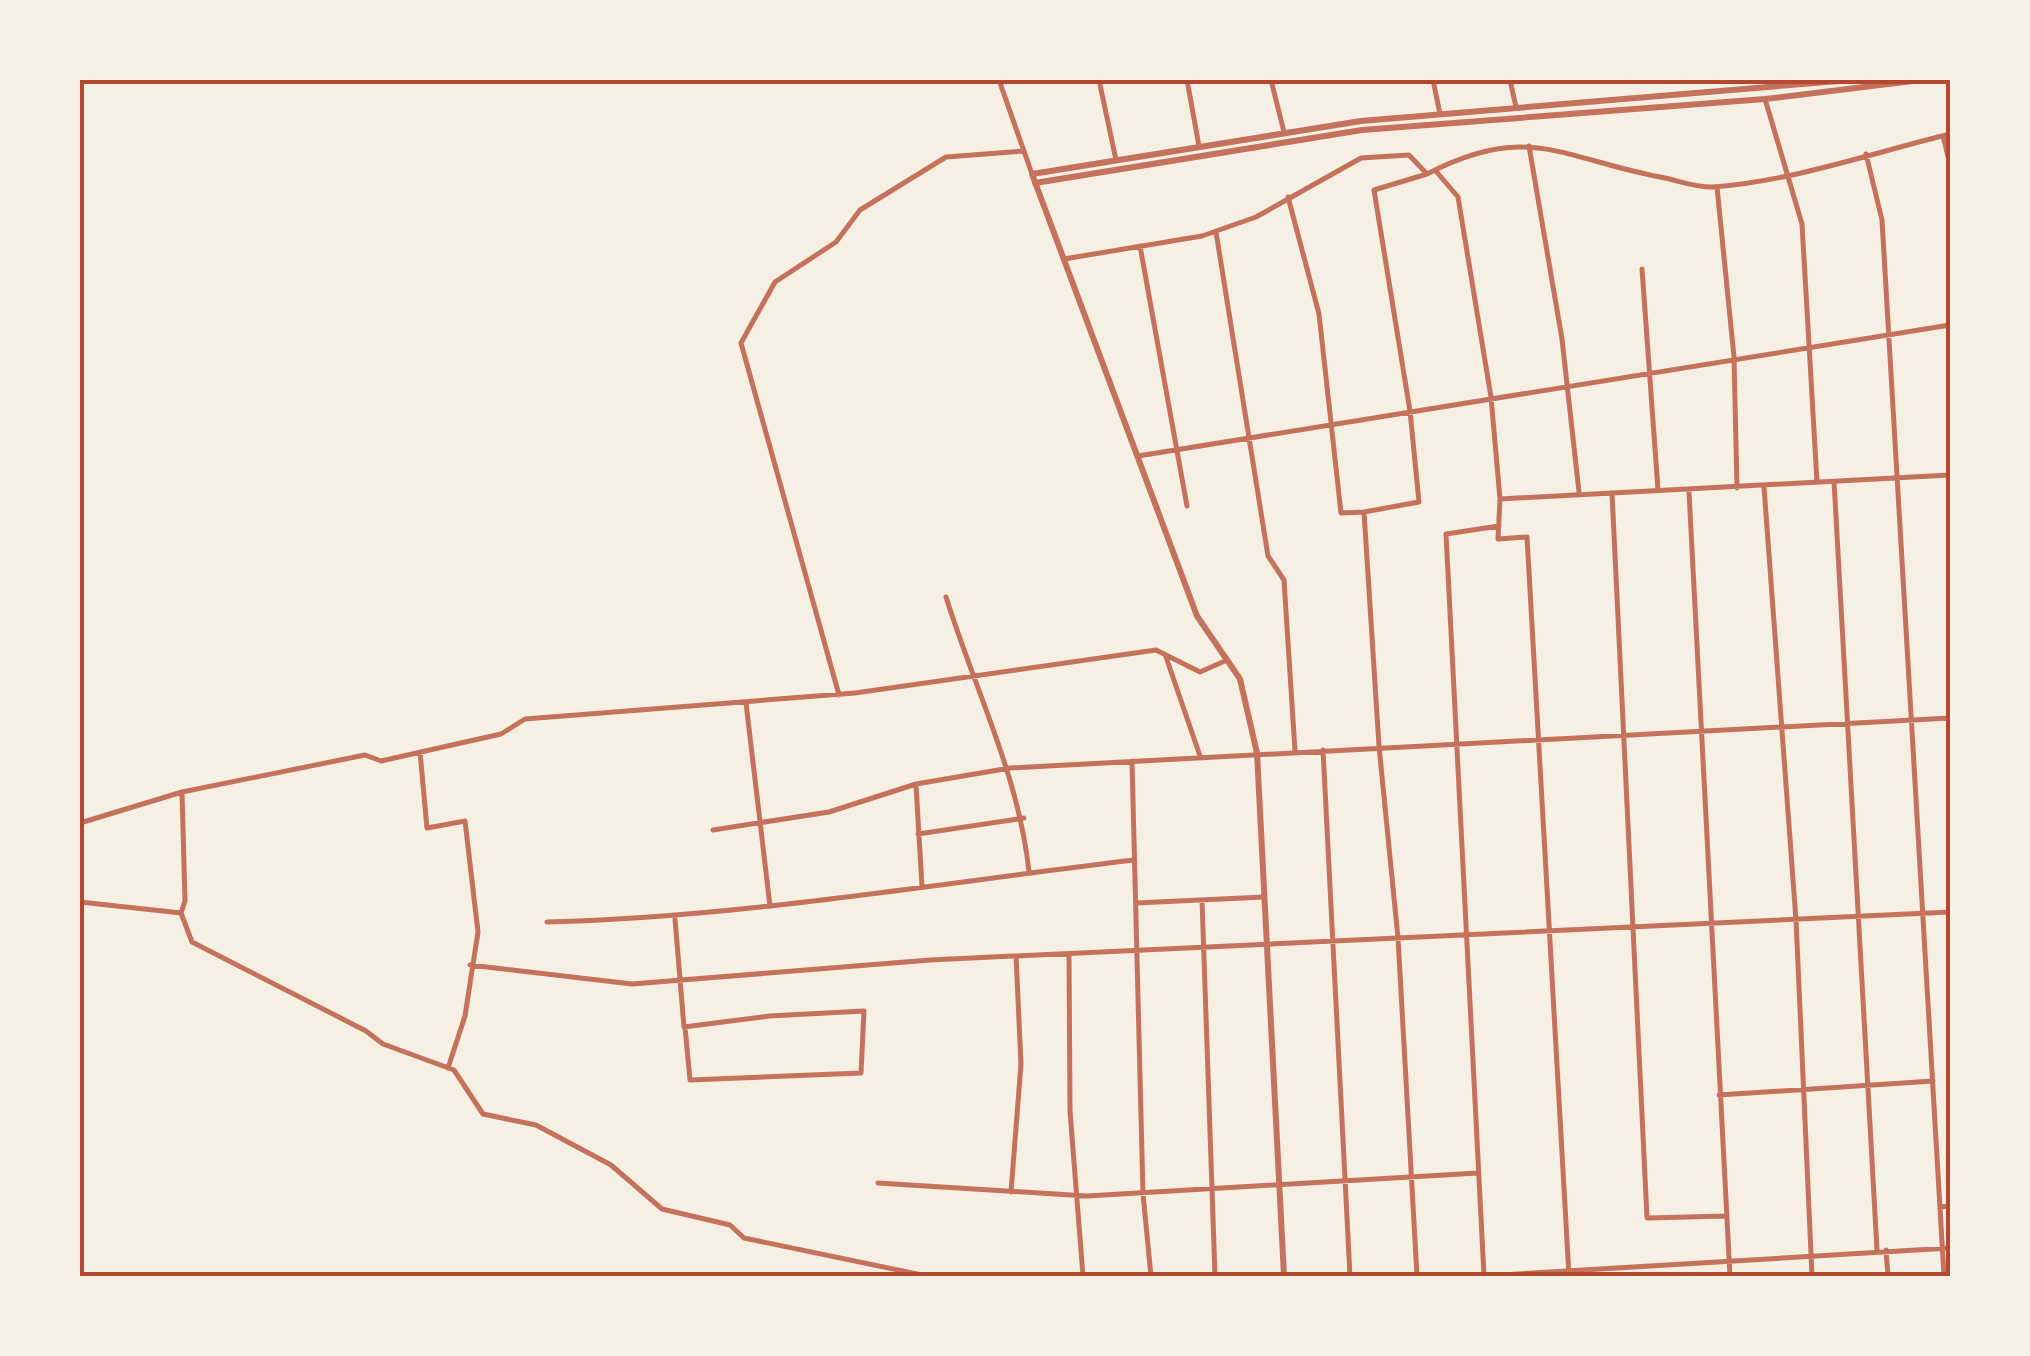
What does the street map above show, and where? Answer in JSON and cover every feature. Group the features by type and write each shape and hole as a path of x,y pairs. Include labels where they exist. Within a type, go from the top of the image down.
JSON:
{"street":[{"path":"999,80 1198,616 1240,679 1257,753 1284,1276"},
{"path":"1099,80 1116,160"},
{"path":"1187,80 1198,146"},
{"path":"1271,80 1284,132"},
{"path":"1433,80 1440,114"},
{"path":"1510,80 1516,107"},
{"path":"1754,80 1757,90"},
{"path":"1032,174 1284,132 1440,114 1850,80"},
{"path":"1035,183 1362,130 1765,98 1921,80"},
{"path":"1765,98 1802,224 1817,482"},
{"path":"1288,197 1319,314 1341,513 1364,512 1419,502 1410,411 1374,190 1427,174 1470,152 1545,145 1627,171 1717,186 1789,177 1946,135 1950,165"},
{"path":"1528,146 1567,385 1579,492"},
{"path":"839,694 742,343 775,282 836,242 860,210 946,157 1024,151"},
{"path":"1866,154 1882,220 1890,334 1940,1206 1946,1248 1944,1276"},
{"path":"1064,259 1216,232 1256,217 1360,158 1409,155 1427,174"},
{"path":"1435,170 1458,197 1491,397 1500,499 1498,539 1526,537 1569,1273"},
{"path":"1717,186 1734,357 1737,488"},
{"path":"1216,232 1252,437 1268,556 1284,580 1295,751"},
{"path":"1140,246 1187,506"},
{"path":"1642,268 1658,490"},
{"path":"1138,456 1950,325"},
{"path":"1500,499 1579,492 1689,492 1950,475"},
{"path":"1834,481 1876,1250"},
{"path":"1764,486 1796,920 1812,1276"},
{"path":"1689,492 1730,1276"},
{"path":"1612,493 1647,1218 1652,1221 1726,1216"},
{"path":"1364,512 1379,746 1398,938 1416,1276"},
{"path":"1499,526 1446,534 1484,1276 1811,1253 1946,1248"},
{"path":"946,597 972,680 1010,768 1024,818 1030,872"},
{"path":"80,823 182,792 365,755 381,761 501,734 525,719 746,703 972,680 1156,650 1200,672 1228,660"},
{"path":"1165,654 1200,756"},
{"path":"746,703 770,906"},
{"path":"713,830 851,806 916,784 1010,768 1950,718"},
{"path":"1324,749 1350,1276"},
{"path":"420,751 427,828 465,821 478,932 465,1016 448,1068"},
{"path":"1132,761 1143,1194 1151,1276"},
{"path":"916,784 922,886"},
{"path":"182,792 185,901 180,914 192,942 366,1031 383,1044 454,1070 483,1114 536,1125 611,1166 662,1209 730,1226 744,1238 927,1276"},
{"path":"918,834 1024,818"},
{"path":"547,922 675,919 703,910 770,906 1134,860"},
{"path":"1136,903 1264,897"},
{"path":"1202,900 1216,1276"},
{"path":"80,902 180,914"},
{"path":"470,966 632,984 1016,956 1950,912"},
{"path":"675,919 677,980 690,1080 861,1073 864,1012 769,1016 685,1027"},
{"path":"1068,954 1074,1196 1083,1276"},
{"path":"1011,1192 1020,1064 1016,956"},
{"path":"1719,1095 1867,1083 1933,1082"},
{"path":"878,1184 1074,1196 1478,1173"},
{"path":"1940,1206 1950,1206"},
{"path":"1886,1250 1888,1276"},
{"path":"1650,1265 1651,1276"}]}
